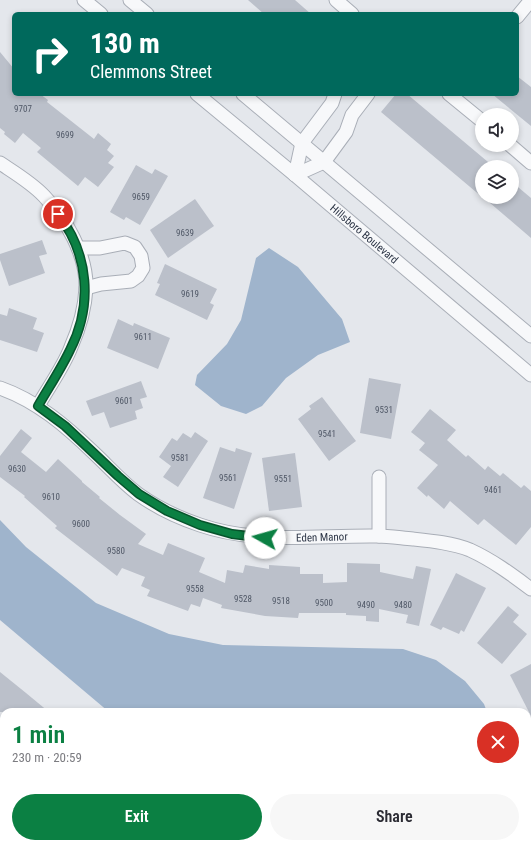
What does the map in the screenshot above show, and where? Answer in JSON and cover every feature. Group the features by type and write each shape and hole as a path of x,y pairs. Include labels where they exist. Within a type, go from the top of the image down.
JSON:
{"street":[{"path":"84,0 99,12"},
{"path":"130,0 145,12"},
{"path":"336,0 350,12"},
{"path":"519,15 531,0"},
{"name":"Hillsboro Boulevard","path":"199,96 531,375"},
{"path":"245,96 531,336"},
{"path":"295,175 302,144 332,103 334,96"},
{"path":"295,175 324,162 346,132 352,115 366,96"},
{"path":"453,96 475,115"},
{"path":"519,152 531,162"},
{"path":"0,163 43,195 65,223 78,248 86,288 81,320 71,349 38,406"},
{"path":"78,248 100,248 124,243 135,247 141,256 143,268 138,276 131,281 101,284 86,288"},
{"name":"Eden Manor","path":"0,388 38,406 65,426 139,494 167,511 200,525 232,534 265,538 379,536 434,541 469,550 502,567 531,589"},
{"path":"379,477 379,536"}],"water":[{"path":"269,248 298,267 342,319 350,342 318,355 286,378 262,406 246,414 221,406 195,385 197,375 227,344 241,320 256,258"},
{"path":"0,520 26,547 96,603 169,634 223,645 403,649 436,660 465,681 484,704 486,708 104,708 0,620"}],"building":[{"path":"248,0 295,0 309,12 262,12"},
{"path":"0,52 12,67 12,96 43,96 48,100 47,102 94,139 98,133 111,144 107,150 114,156 108,163 114,167 98,187 85,177 78,186 37,152 41,148 23,133 15,143 4,134 5,132 0,128"},
{"path":"519,78 531,87 531,126 519,116 519,108 509,108 494,96 519,96"},
{"path":"394,96 409,96 486,160 475,160 475,191 381,112"},
{"path":"136,165 152,174 155,169 168,176 140,225 126,217 124,220 110,212"},
{"path":"519,188 531,198 531,238 491,204 519,204"},
{"path":"195,199 214,226 168,258 150,230"},
{"path":"42,240 47,254 39,256 45,273 9,286 0,260 0,254"},
{"path":"165,264 217,289 210,303 214,305 207,320 155,295 160,284 157,283"},
{"path":"9,308 37,318 33,329 44,333 37,352 0,340 0,314 7,316"},
{"path":"118,319 133,326 134,323 170,338 158,369 107,348"},
{"path":"369,378 401,384 391,439 360,433"},
{"path":"141,381 147,397 140,399 143,408 135,411 137,419 110,428 104,412 92,416 86,401"},
{"path":"322,397 356,441 329,461 298,419 311,409 309,406"},
{"path":"430,409 456,430 447,440 466,457 468,455 485,470 488,466 500,476 503,473 521,488 524,485 531,491 531,527 516,545 484,519 478,525 450,501 444,509 428,495 427,497 417,488 438,465 419,450 425,443 411,432"},
{"path":"21,429 32,438 21,452 46,472 58,459 100,497 99,498 146,534 138,544 163,555 168,543 205,558 199,572 225,583 227,570 243,573 245,565 269,569 269,565 300,567 300,574 323,574 323,583 347,582 347,563 380,564 380,572 413,579 416,566 431,569 419,626 406,623 408,615 379,609 379,622 366,621 366,616 346,615 346,613 299,613 298,618 265,616 221,608 222,605 203,598 200,607 191,604 188,611 147,596 150,590 141,586 145,577 122,568 117,576 55,528 57,526 24,497 25,496 0,477 0,456"},
{"path":"195,432 208,441 178,487 163,477 171,466 159,457 172,438 177,441 183,433 191,438"},
{"path":"220,447 235,452 236,448 252,453 234,509 203,498"},
{"path":"295,453 302,507 269,511 262,458"},
{"path":"456,573 486,588 464,632 461,630 459,634 443,627 441,630 430,625"},
{"path":"508,606 519,615 513,622 527,634 502,664 477,643"},
{"path":"531,664 531,708 527,708 510,675"},
{"path":"0,672 44,708 0,708"}],"route":[{"path":"58,214 65,223 78,248 86,288 81,320 71,349 38,406 65,426 139,494 167,511 200,525 232,534 265,538"}]}
